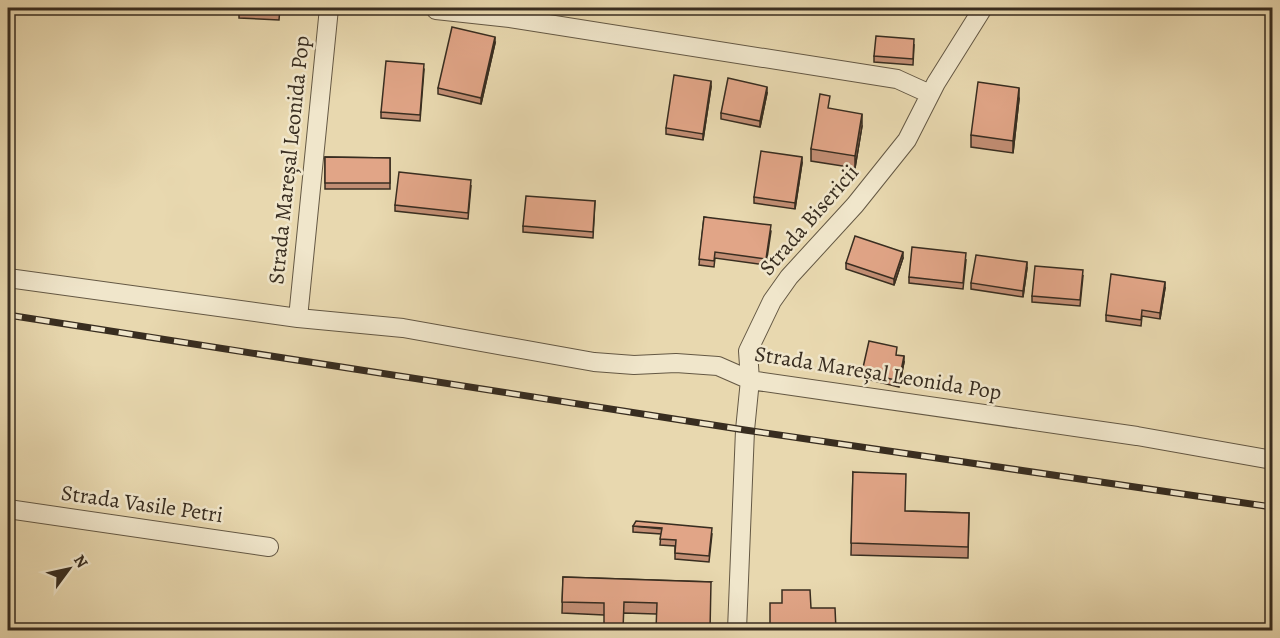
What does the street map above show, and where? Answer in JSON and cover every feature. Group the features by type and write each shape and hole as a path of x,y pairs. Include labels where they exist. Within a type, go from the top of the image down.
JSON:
{"street":[{"name":"Strada Mareșal Leonida Pop","path":"298,318 329,8"},
{"name":"Strada Bisericii","path":"737,630 750,380 748,351 772,301 789,277 855,205 902,147 930,94 983,8"},
{"path":"436,10 510,18 897,79 930,94"},
{"name":"Strada Mareșal Leonida Pop","path":"8,278 298,318 403,328 594,362 718,366 750,380 1137,436 1272,460"},
{"name":"Strada Vasile Petri","path":"8,509 269,547"}],"building":[{"path":"239,8 279,8 279,14 239,12"},
{"path":"452,27 495,37 481,98 438,88"},
{"path":"876,36 914,39 913,59 874,56"},
{"path":"386,61 424,64 420,115 381,112"},
{"path":"674,75 711,81 703,134 666,128"},
{"path":"728,78 767,87 760,121 721,113"},
{"path":"978,82 1019,88 1013,141 971,135"},
{"path":"820,94 830,96 828,108 862,114 855,156 811,149"},
{"path":"761,151 802,157 795,203 754,197"},
{"path":"325,157 390,158 390,183 325,183"},
{"path":"399,172 471,180 468,213 395,205"},
{"path":"526,196 595,201 593,232 523,226"},
{"path":"704,217 771,225 766,259 715,252 714,261 699,259"},
{"path":"855,236 903,252 894,279 846,263"},
{"path":"912,247 966,253 963,283 909,277"},
{"path":"976,255 1027,262 1023,291 971,283"},
{"path":"1035,266 1083,270 1080,300 1032,296"},
{"path":"1111,274 1165,282 1160,313 1142,310 1141,320 1106,315"},
{"path":"869,341 897,347 896,355 904,356 899,381 862,372"},
{"path":"853,472 906,474 905,511 969,513 968,547 851,543"},
{"path":"636,521 712,528 709,556 675,553 676,540 660,539 662,528 633,526"},
{"path":"563,577 711,582 710,630 656,630 657,603 624,602 623,630 604,630 604,603 562,602"},
{"path":"782,590 810,590 811,608 835,608 836,630 770,630 770,603 782,603"}],"railway":[{"path":"8,315 745,430 1272,507"}]}
